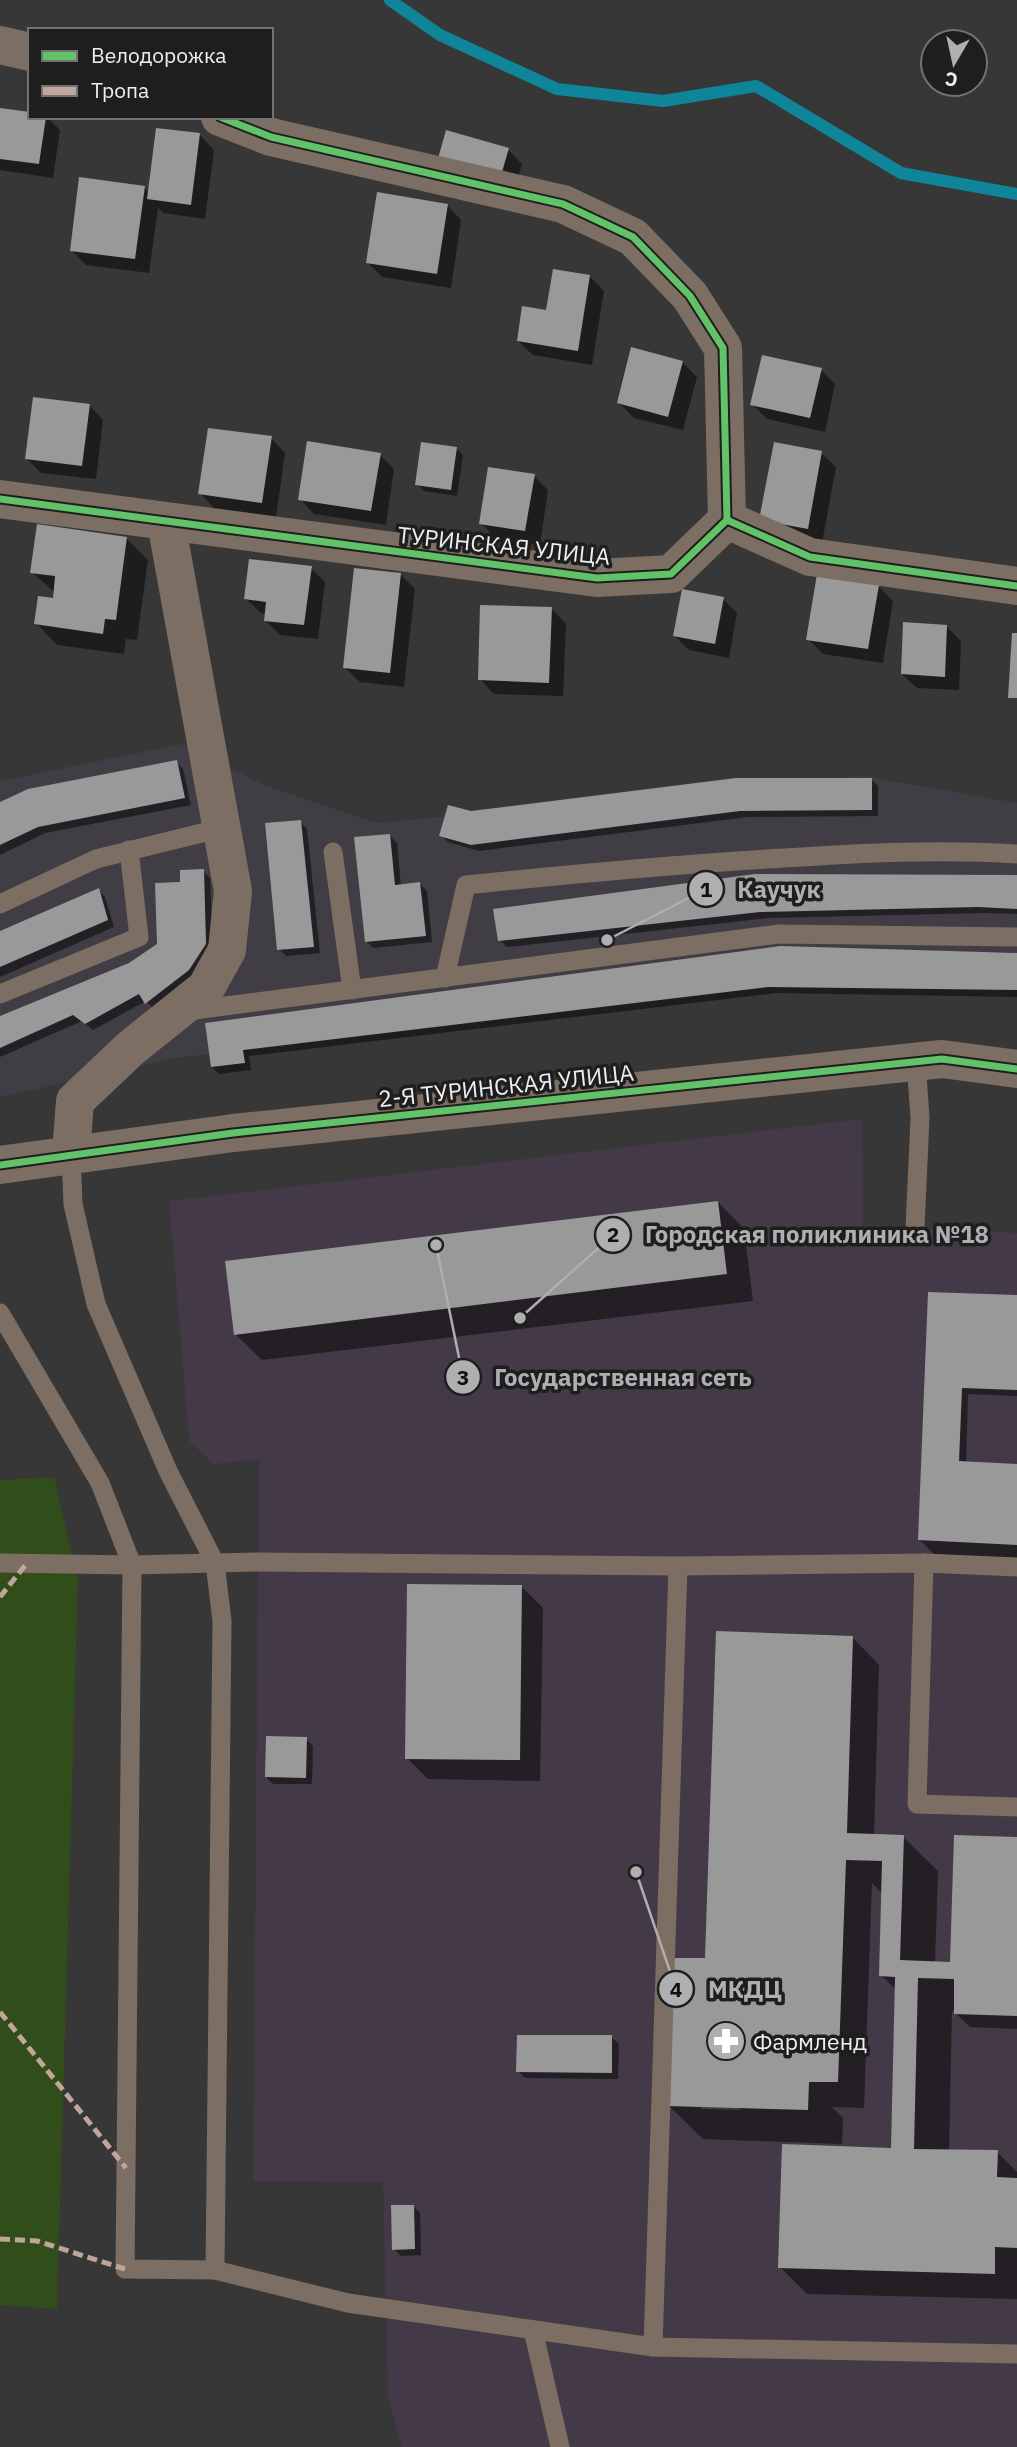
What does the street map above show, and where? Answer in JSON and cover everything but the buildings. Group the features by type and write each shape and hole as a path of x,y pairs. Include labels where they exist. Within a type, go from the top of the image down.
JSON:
{"street":[{"path":"0,45 28,52"},
{"path":"225,119 271,137 563,204 633,237 691,296 723,348 727,520 810,557 1017,586"},
{"name":"ТУРИНСКАЯ УЛИЦА","path":"0,499 597,578 671,574 727,520"},
{"path":"71,1154 75,1101 131,1048 206,988 227,950 233,891 166,522"},
{"name":"2-Я ТУРИНСКАЯ УЛИЦА","path":"0,1165 233,1133 916,1061 942,1059 1017,1069"}],"lane":[{"path":"0,904 96,859 222,828"},
{"path":"0,994 139,937 129,850"},
{"path":"445,978 467,885 677,864 845,854 958,850 1017,854"},
{"path":"333,852 352,990"},
{"path":"175,1013 779,934 1017,937"},
{"path":"915,1228 920,1118 916,1061"},
{"path":"71,1154 73,1204 96,1304 168,1471 215,1563 222,1621 215,2270"},
{"path":"0,1314 100,1483 132,1565 125,2269 215,2270 348,2303 653,2347 1017,2354"},
{"path":"0,1563 678,1566 924,1563 1017,1567"},
{"path":"924,1563 917,1804 1017,1807"},
{"path":"653,2347 678,1566"},
{"path":"533,2330 560,2447"}],"shaded area":[{"path":"182,744 264,785 377,823 863,776 1017,803 1017,990 768,987 176,1058 0,1097 0,781"},
{"path":"862,1119 863,1226 1017,1233 1017,2447 402,2447 388,2398 383,2182 253,2181 259,1459 213,1464 189,1441 169,1201"}],"green space":[{"path":"54,1477 78,1580 57,2309 0,2305 0,1480"}],"waterway":[{"path":"390,0 440,35 557,89 663,101 756,86 901,173 1017,194"}],"marked path":[{"path":"0,1597 27,1563"},
{"path":"0,2012 126,2168"},
{"path":"0,2239 37,2241 125,2269"}],"cycle path":[{"path":"225,119 271,137 563,204 633,237 690,296 723,348 727,520"},
{"path":"0,499 597,578 671,574 727,520 810,557 1017,586"},
{"path":"0,1165 233,1133 942,1059 1017,1069"}],"place":[{"name":"Каучук","path":"607,940"},
{"name":"Государственная сеть","path":"436,1245"},
{"name":"Городская поликлиника №18","path":"520,1318"},
{"name":"МКДЦ","path":"636,1872"},
{"name":"Фармленд","path":"726,2041"}]}
